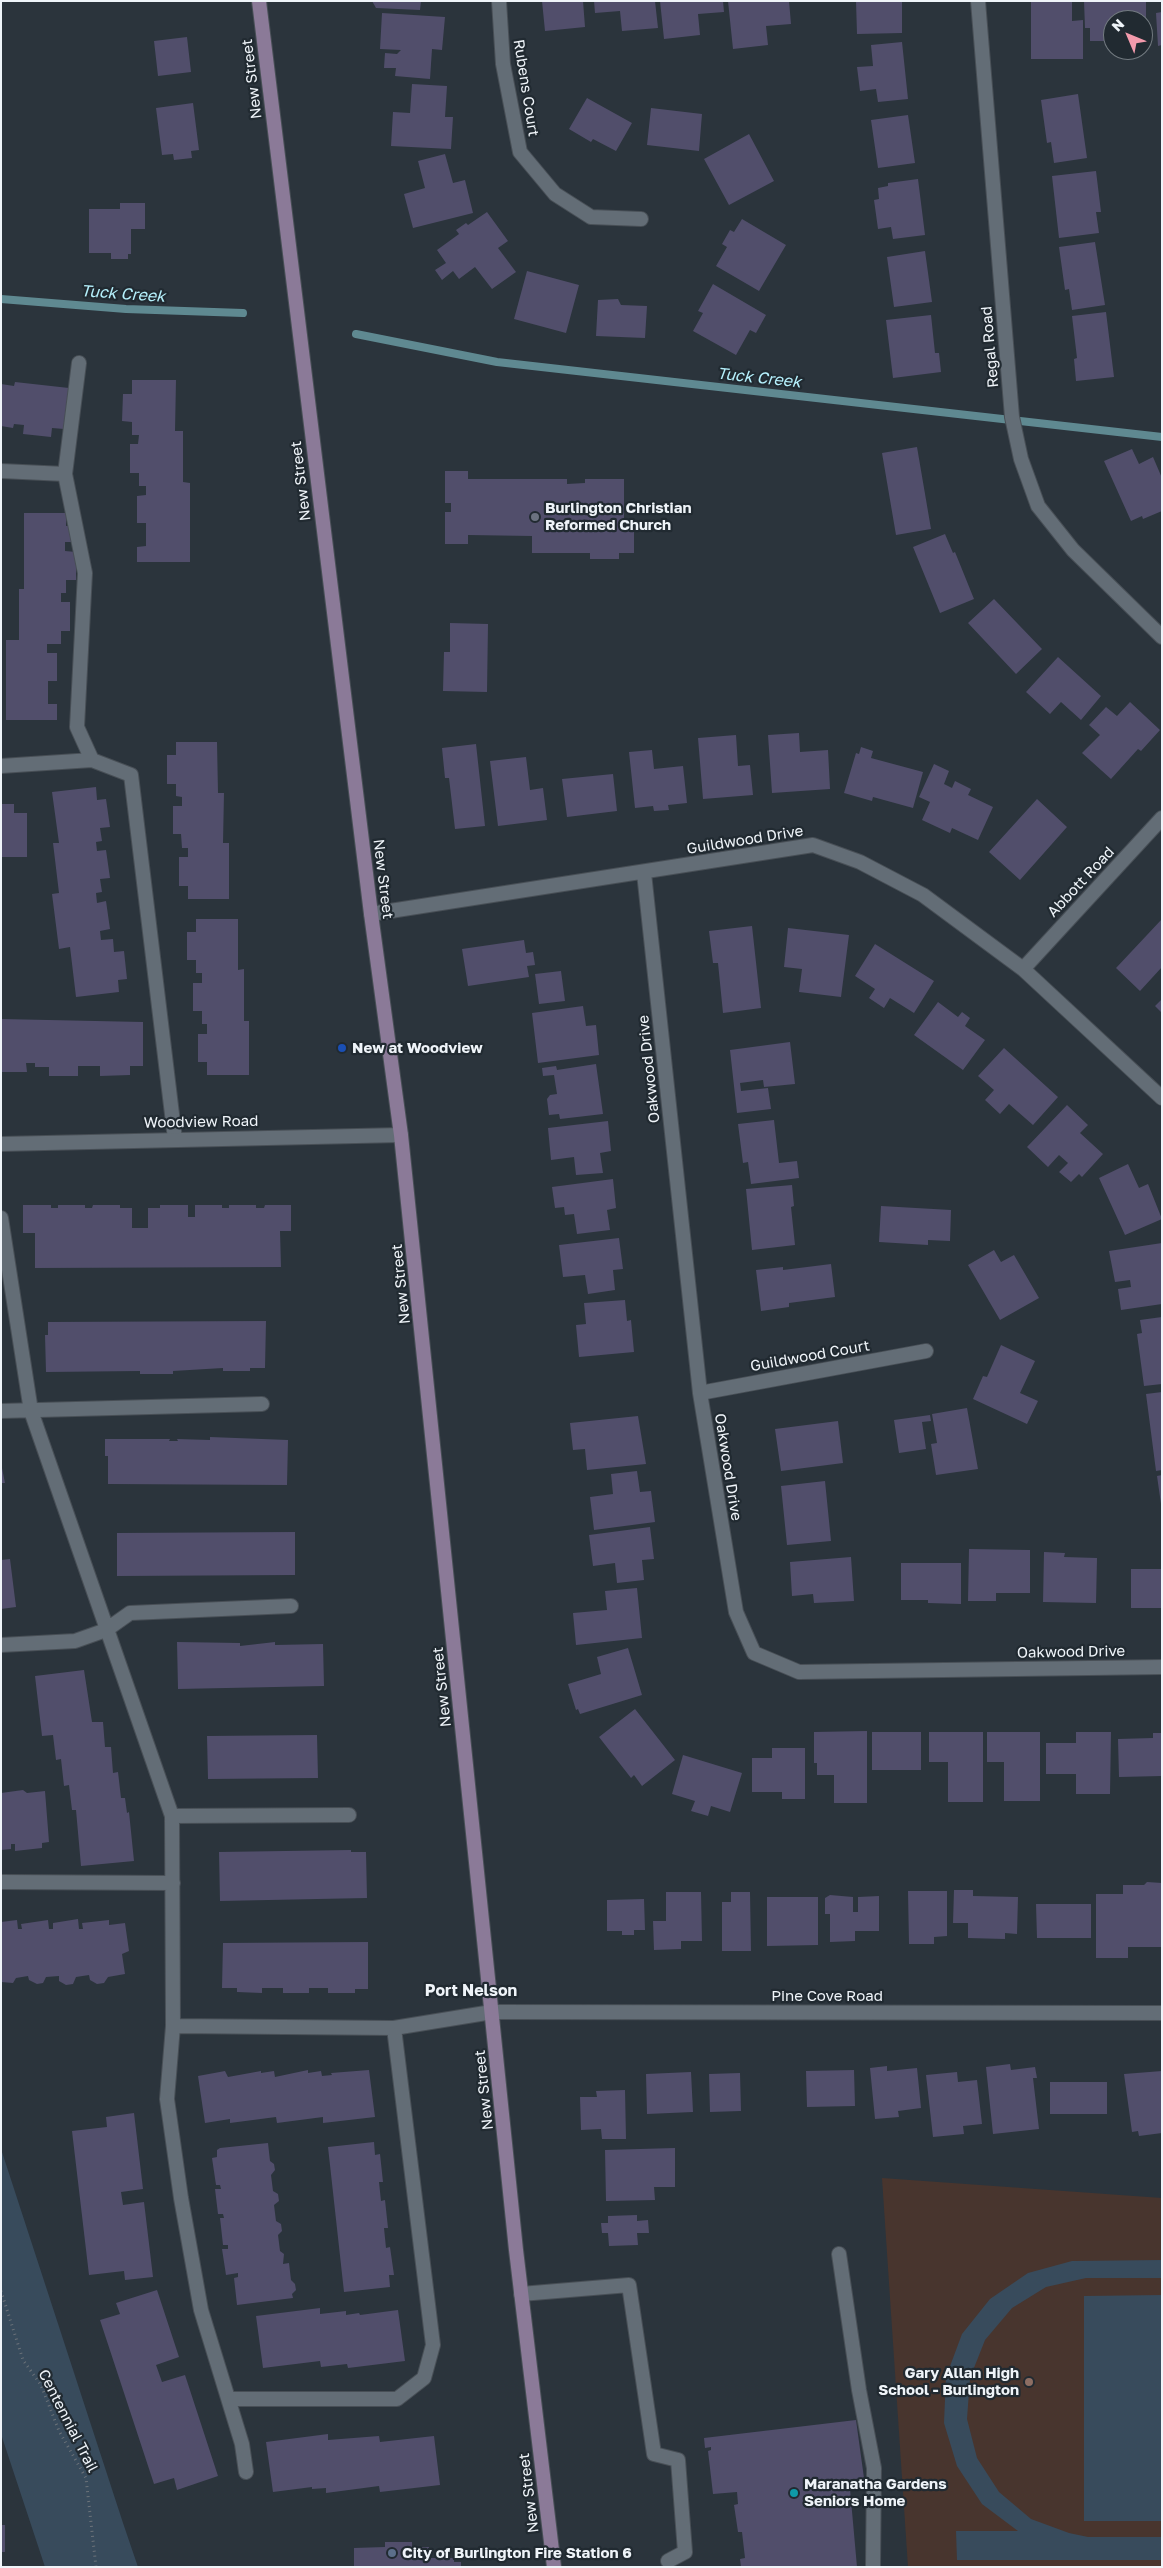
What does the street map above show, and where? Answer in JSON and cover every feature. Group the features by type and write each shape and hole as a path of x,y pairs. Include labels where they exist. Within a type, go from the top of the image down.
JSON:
{"main road":[{"name":"New Street","path":"259,1 371,914 401,1135 522,2294 554,2567"}],"street":[{"name":"Rubens Court","path":"499,1 503,64 520,152 555,194 591,217 641,219"},
{"name":"Regal Road","path":"978,1 1010,393 1021,459 1038,506 1073,550 1162,637"},
{"path":"79,363 65,474 86,573 77,727 92,760"},
{"path":"1,471 65,474"},
{"path":"1,766 92,760 131,775 175,1139"},
{"name":"Abbott Road","path":"1023,968 1162,818"},
{"name":"Guildwood Drive","path":"371,914 644,873 814,845 860,862 923,896 1023,968 1162,1098"},
{"name":"Oakwood Drive","path":"644,873 700,1393 736,1612 754,1653 799,1672 1162,1667"},
{"name":"Woodview Road","path":"1,1144 401,1135"},
{"path":"1,1218 30,1411 172,1816 174,2026 167,2099 181,2198 202,2310 242,2444 246,2472"},
{"name":"Guildwood Court","path":"700,1393 926,1351"},
{"path":"1,1411 262,1404"},
{"path":"1,1645 75,1642 106,1630 130,1613 291,1606"},
{"path":"172,1816 348,1815"},
{"path":"1,1882 173,1883"},
{"name":"Pine Cove Road","path":"174,2026 394,2028 492,2012 1162,2013"},
{"path":"229,2400 397,2399 424,2378 433,2345 394,2028"},
{"path":"839,2254 859,2390 874,2468 873,2567"},
{"path":"522,2294 629,2285 654,2454 678,2460 685,2552 668,2561"}],"path":[{"name":"Centennial Trail","path":"1,2291 23,2360 41,2385 59,2430 86,2478 96,2567"}],"shaded area":[{"path":"1,2149 138,2567 45,2567 1,2434"},
{"name":"Gary Allan High School - Burlington","path":"882,2178 1162,2198 1162,2567 908,2567"},
{"path":"1162,2260 1162,2278 1086,2278 1046,2287 1012,2308 985,2340 970,2378 967,2419 977,2458 999,2492 1031,2519 1069,2533 1088,2537 1162,2537 1162,2560 957,2560 956,2531 1018,2531 982,2504 957,2466 944,2423 946,2377 962,2334 990,2299 1028,2273 1072,2261"},
{"path":"1162,2295 1162,2521 1084,2521 1084,2296"}],"building":[{"path":"372,1 421,1 420,10 376,8"},
{"path":"542,1 583,1 585,27 545,31"},
{"path":"594,1 655,1 658,28 622,31 620,11 595,13"},
{"path":"660,1 723,1 724,12 698,14 700,35 664,39"},
{"path":"728,1 789,1 791,24 766,26 768,45 733,49"},
{"path":"856,1 902,1 902,33 857,34"},
{"path":"1031,1 1072,1 1072,21 1083,20 1083,59 1031,59"},
{"path":"1084,1 1146,1 1146,10 1103,10 1103,41 1090,41 1090,28 1085,28"},
{"path":"1162,12 1162,45 1158,46 1156,13"},
{"path":"382,13 445,17 442,50 432,49 430,79 395,76 396,68 384,68 385,53 397,54 401,50 380,49"},
{"path":"187,37 191,72 158,76 154,41"},
{"path":"902,42 908,99 878,102 876,89 860,91 857,67 873,66 871,45"},
{"path":"412,84 447,86 445,117 453,117 451,149 391,146 393,112 410,113"},
{"path":"1078,94 1087,158 1054,163 1051,142 1047,143 1041,100"},
{"path":"587,98 632,123 616,151 593,139 591,142 569,129"},
{"path":"193,103 199,150 191,151 192,158 174,160 173,154 162,155 156,108"},
{"path":"651,108 702,114 699,151 647,145"},
{"path":"908,115 915,163 878,168 871,120"},
{"path":"749,134 774,181 729,205 704,159"},
{"path":"445,154 453,183 465,180 473,213 413,228 404,194 425,188 418,161"},
{"path":"1096,171 1101,212 1096,212 1099,233 1059,238 1052,176"},
{"path":"918,179 925,235 893,239 891,227 878,229 874,200 879,199 878,188 888,186 888,183"},
{"path":"120,203 145,203 145,229 131,229 131,254 128,254 128,259 111,259 111,253 89,253 89,209 120,209"},
{"path":"487,212 508,241 498,248 516,272 492,289 475,267 459,279 453,271 442,280 435,270 446,263 437,250 459,234 456,230 466,223 468,225"},
{"path":"742,219 786,245 759,291 716,266 727,247 722,244 730,230 734,232"},
{"path":"1095,242 1105,305 1072,310 1069,289 1065,290 1059,247"},
{"path":"925,251 932,302 894,307 887,257"},
{"path":"527,271 579,285 566,333 514,319"},
{"path":"713,284 766,315 756,333 750,330 736,355 693,331 703,313 698,311"},
{"path":"618,299 621,305 647,306 645,338 596,336 598,300"},
{"path":"1106,312 1114,377 1076,381 1074,359 1077,358 1072,316"},
{"path":"931,315 935,353 939,353 941,372 893,378 886,320"},
{"path":"132,380 176,380 175,431 183,431 183,482 190,483 190,562 137,562 137,547 146,546 146,523 137,523 137,496 146,495 146,486 139,486 139,473 130,473 130,444 138,444 139,435 132,435 132,422 122,421 123,394 132,394"},
{"path":"15,382 69,388 64,429 52,428 51,437 23,434 24,425 14,424 13,428 1,426 1,384 14,386"},
{"path":"917,447 931,529 896,535 882,453"},
{"path":"1132,449 1139,464 1153,457 1162,478 1162,511 1143,519 1142,516 1131,521 1104,461"},
{"name":"Burlington Christian Reformed Church","path":"445,471 468,471 468,479 567,479 567,484 585,483 585,479 624,479 624,521 634,521 634,553 619,553 619,559 590,559 590,553 532,553 532,536 468,535 468,544 445,544 445,512 451,512 451,503 445,503"},
{"path":"24,513 66,513 66,526 75,526 76,542 65,542 65,551 76,552 76,580 66,580 66,593 61,593 61,602 70,602 70,631 61,631 61,644 47,644 47,653 57,653 57,681 48,681 48,704 57,704 57,720 6,720 6,640 19,640 19,589 24,589"},
{"path":"945,534 953,553 955,552 974,599 940,613 913,547"},
{"path":"994,599 1042,649 1016,674 968,623"},
{"path":"450,623 488,624 487,692 443,691 444,652 450,652"},
{"path":"1058,657 1101,696 1081,720 1061,702 1050,714 1026,692"},
{"path":"1130,702 1160,730 1141,751 1138,749 1111,779 1082,753 1100,735 1089,725 1106,707 1117,716"},
{"path":"799,733 800,752 828,750 830,789 772,793 768,735"},
{"path":"736,735 738,766 750,765 753,795 703,799 698,738"},
{"path":"176,742 217,742 218,793 224,793 223,843 229,843 229,899 188,899 188,886 179,886 179,857 188,857 188,848 182,848 181,834 173,834 173,806 182,806 182,797 176,796 176,784 167,784 167,755 176,755"},
{"path":"476,744 485,826 455,829 449,778 445,778 442,748"},
{"path":"861,747 873,751 871,758 923,772 913,808 873,797 872,801 844,793 856,753 859,754"},
{"path":"652,750 654,769 683,766 687,803 668,805 669,810 654,811 653,806 635,808 629,752"},
{"path":"526,757 530,790 543,788 547,820 498,826 490,761"},
{"path":"934,764 949,771 944,784 952,788 955,781 971,789 968,795 993,807 978,840 952,828 950,833 922,820 930,802 919,797"},
{"path":"613,774 617,811 567,817 562,779"},
{"path":"96,787 97,800 106,799 110,827 100,828 102,841 96,842 97,851 106,850 110,878 100,879 102,892 96,893 97,903 106,901 110,929 100,931 101,940 113,939 114,952 124,951 127,979 118,980 119,992 76,997 70,947 59,949 52,894 59,893 53,843 59,843 52,792"},
{"path":"1037,799 1067,827 1020,880 989,852"},
{"path":"1,804 14,804 14,813 27,813 27,857 1,857"},
{"path":"196,919 238,919 238,970 244,969 244,1021 249,1021 249,1075 207,1075 207,1062 198,1062 198,1034 207,1034 207,1024 202,1024 202,1011 193,1011 193,983 202,983 202,973 196,973 196,960 187,960 187,932 196,932"},
{"path":"1162,919 1162,967 1140,991 1116,968"},
{"path":"752,926 761,1008 723,1013 718,963 713,963 709,931"},
{"path":"788,928 849,935 841,997 799,992 802,969 784,967"},
{"path":"524,940 526,953 533,952 535,965 527,966 529,977 468,986 462,949"},
{"path":"875,944 934,981 914,1013 890,998 884,1008 869,998 875,989 855,976"},
{"path":"561,971 565,1001 539,1004 535,974"},
{"path":"1162,999 1162,1013 1155,1006"},
{"path":"938,1002 958,1017 962,1012 970,1018 965,1026 985,1040 963,1070 914,1035"},
{"path":"583,1006 586,1026 596,1025 599,1055 538,1063 532,1013"},
{"path":"1,1019 143,1022 143,1066 130,1066 130,1075 100,1076 100,1066 78,1066 78,1076 49,1076 49,1067 35,1067 35,1063 26,1063 27,1072 1,1072"},
{"path":"790,1042 795,1084 764,1087 763,1080 740,1083 741,1091 768,1088 771,1109 737,1113 730,1050"},
{"path":"1004,1048 1058,1097 1033,1125 1009,1104 1000,1114 985,1100 994,1090 978,1076"},
{"path":"596,1064 603,1114 560,1119 559,1114 549,1115 547,1099 550,1095 557,1094 554,1075 543,1076 542,1068 556,1066 557,1070"},
{"path":"1067,1105 1088,1125 1080,1133 1103,1154 1082,1177 1079,1174 1071,1182 1059,1172 1068,1163 1059,1155 1048,1167 1027,1147"},
{"path":"774,1120 779,1163 797,1161 799,1178 751,1184 748,1162 743,1163 738,1124"},
{"path":"608,1121 611,1151 600,1153 603,1173 576,1175 574,1157 551,1160 548,1128"},
{"path":"1128,1164 1139,1188 1148,1184 1162,1219 1125,1235 1099,1178"},
{"path":"613,1179 616,1208 607,1210 610,1230 577,1234 574,1214 565,1215 564,1207 555,1208 552,1187"},
{"path":"792,1185 794,1206 791,1207 795,1245 752,1250 746,1189"},
{"path":"23,1205 51,1205 51,1208 58,1208 58,1205 85,1205 85,1208 92,1208 93,1205 120,1205 120,1208 132,1208 132,1228 148,1228 148,1208 160,1208 160,1205 188,1205 188,1217 195,1217 195,1205 222,1205 222,1208 229,1208 229,1205 256,1205 256,1208 264,1208 265,1205 291,1205 291,1231 280,1231 281,1267 35,1268 35,1233 23,1233"},
{"path":"881,1206 951,1210 950,1241 928,1240 928,1245 879,1242"},
{"path":"619,1238 623,1269 613,1270 615,1290 588,1294 585,1275 563,1277 559,1245"},
{"path":"1162,1243 1162,1304 1121,1310 1118,1289 1131,1287 1130,1280 1115,1282 1109,1251"},
{"path":"994,1250 1001,1262 1014,1255 1039,1298 1000,1320 968,1265"},
{"path":"831,1264 835,1297 789,1303 789,1307 761,1311 756,1270 783,1267 783,1270"},
{"path":"625,1300 627,1321 631,1320 634,1352 579,1357 576,1325 586,1324 584,1303"},
{"path":"1162,1317 1162,1384 1144,1386 1137,1334 1142,1333 1140,1320"},
{"path":"266,1321 265,1368 250,1368 250,1371 223,1371 223,1368 173,1371 173,1374 140,1374 140,1371 46,1372 45,1335 48,1335 48,1322"},
{"path":"1001,1345 1035,1361 1020,1393 1038,1401 1027,1424 973,1399 983,1376 987,1377"},
{"path":"1162,1392 1162,1470 1156,1471 1146,1394"},
{"path":"967,1408 978,1469 936,1475 931,1444 937,1443 932,1414"},
{"path":"930,1415 931,1421 922,1422 926,1449 899,1453 894,1420"},
{"path":"638,1416 646,1464 587,1470 585,1449 573,1450 570,1423"},
{"path":"838,1421 843,1463 781,1471 775,1429"},
{"path":"210,1437 288,1440 287,1485 108,1484 108,1456 105,1456 105,1439 170,1439 169,1441 178,1441 177,1439 210,1440"},
{"path":"1,1463 5,1483 1,1483"},
{"path":"637,1471 640,1492 651,1491 655,1522 594,1530 590,1497 613,1494 611,1474"},
{"path":"1162,1475 1162,1504 1161,1504 1157,1476"},
{"path":"825,1481 831,1541 787,1545 781,1486"},
{"path":"650,1527 654,1559 642,1560 644,1580 617,1583 615,1563 593,1566 589,1535"},
{"path":"295,1532 295,1575 117,1576 117,1533"},
{"path":"969,1549 1030,1550 1030,1593 996,1593 996,1601 968,1601"},
{"path":"1044,1552 1065,1553 1064,1557 1097,1558 1096,1603 1043,1602"},
{"path":"851,1557 854,1601 814,1603 813,1594 792,1596 790,1562"},
{"path":"10,1559 16,1607 1,1609 1,1560"},
{"path":"901,1563 961,1563 961,1604 928,1603 928,1600 901,1600"},
{"path":"1131,1569 1162,1569 1162,1608 1131,1608"},
{"path":"637,1588 642,1638 576,1645 573,1613 607,1610 605,1591"},
{"path":"177,1642 240,1643 240,1646 275,1642 275,1645 323,1644 324,1686 178,1689"},
{"path":"628,1648 642,1695 580,1714 578,1709 576,1710 568,1684 601,1674 597,1657"},
{"path":"84,1670 92,1722 103,1722 105,1747 111,1747 113,1773 118,1772 121,1798 125,1798 127,1813 129,1812 134,1861 81,1866 76,1810 72,1810 69,1785 64,1786 61,1759 56,1760 53,1735 42,1736 35,1676"},
{"path":"635,1709 675,1760 642,1786 634,1775 631,1778 599,1737"},
{"path":"867,1731 867,1803 834,1803 834,1775 817,1775 817,1763 814,1763 814,1732"},
{"path":"872,1732 921,1732 921,1770 872,1770"},
{"path":"929,1732 983,1732 983,1802 948,1802 948,1762 929,1762"},
{"path":"987,1732 1040,1732 1040,1801 1004,1801 1004,1762 987,1762"},
{"path":"1076,1732 1111,1732 1110,1794 1076,1794 1076,1774 1046,1774 1046,1743 1076,1743"},
{"path":"1153,1733 1162,1733 1162,1776 1119,1777 1118,1739 1153,1738"},
{"path":"317,1735 318,1778 208,1779 207,1736"},
{"path":"772,1748 805,1748 805,1799 782,1799 782,1792 752,1792 752,1758 772,1758"},
{"path":"683,1755 742,1773 730,1812 711,1806 708,1816 691,1811 695,1801 672,1794"},
{"path":"23,1790 27,1793 45,1791 49,1842 42,1843 42,1848 15,1851 15,1844 11,1844 11,1849 1,1850 1,1793"},
{"path":"351,1850 351,1852 366,1852 367,1898 220,1901 219,1852"},
{"path":"1147,1882 1162,1883 1162,1947 1128,1947 1128,1958 1096,1958 1096,1894 1123,1894 1123,1885 1144,1885"},
{"path":"954,1890 973,1890 973,1896 1018,1897 1017,1934 1005,1933 1005,1939 968,1938 968,1923 953,1923"},
{"path":"908,1891 947,1891 947,1936 934,1937 934,1944 909,1944"},
{"path":"666,1892 701,1892 702,1941 681,1941 681,1949 654,1950 653,1921 666,1921"},
{"path":"731,1892 750,1892 751,1951 722,1951 722,1902 731,1902"},
{"path":"830,1895 853,1897 853,1912 858,1912 858,1897 879,1896 879,1931 855,1931 855,1941 830,1942 830,1914 825,1914 825,1898"},
{"path":"767,1897 818,1897 818,1945 767,1946"},
{"path":"644,1899 645,1930 634,1930 634,1935 622,1935 622,1931 607,1931 607,1900"},
{"path":"1036,1904 1091,1904 1091,1938 1037,1938"},
{"path":"78,1919 79,1929 83,1929 82,1923 109,1920 109,1925 125,1923 129,1951 122,1954 125,1974 108,1977 104,1983 97,1984 90,1980 89,1975 76,1977 73,1984 66,1985 59,1981 59,1976 46,1977 43,1983 37,1984 29,1980 28,1976 16,1978 13,1983 1,1982 1,1922 17,1920 18,1929 22,1929 21,1924 48,1920 49,1929 53,1929 53,1923"},
{"path":"368,1942 368,1989 355,1989 355,1993 328,1993 328,1988 309,1988 309,1993 283,1993 283,1988 262,1988 262,1993 237,1992 237,1988 222,1988 223,1943"},
{"path":"1010,2064 1011,2070 1035,2067 1037,2078 1033,2078 1039,2129 993,2134 986,2067"},
{"path":"887,2066 887,2071 917,2068 921,2108 898,2111 899,2117 875,2119 870,2068"},
{"path":"308,2070 308,2073 321,2071 322,2076 332,2075 331,2073 369,2070 375,2117 323,2123 323,2117 277,2123 276,2117 230,2123 230,2119 205,2123 198,2076 225,2071 228,2077 261,2071 261,2073 274,2071 275,2077"},
{"path":"854,2070 855,2106 807,2107 806,2071"},
{"path":"1162,2071 1162,2133 1139,2136 1138,2131 1132,2132 1124,2074"},
{"path":"691,2072 693,2112 647,2114 646,2074"},
{"path":"957,2072 958,2082 977,2080 982,2124 963,2126 964,2134 933,2137 926,2075"},
{"path":"740,2073 741,2111 710,2112 709,2074"},
{"path":"1050,2082 1107,2082 1107,2114 1050,2114"},
{"path":"625,2090 626,2139 602,2139 601,2129 581,2130 580,2097 597,2097 596,2091"},
{"path":"134,2113 143,2189 121,2192 123,2205 144,2202 153,2277 125,2280 124,2271 89,2275 72,2131 107,2127 106,2117"},
{"path":"374,2142 375,2155 380,2154 383,2182 379,2182 381,2201 385,2200 388,2228 384,2228 386,2248 390,2247 394,2275 389,2275 390,2287 344,2292 328,2147"},
{"path":"268,2143 270,2161 274,2164 275,2170 271,2175 273,2191 278,2194 279,2201 274,2205 276,2221 281,2224 282,2231 278,2235 280,2251 284,2254 283,2264 289,2263 291,2280 295,2284 296,2290 292,2294 293,2298 237,2305 234,2278 238,2277 238,2273 226,2275 222,2249 228,2249 228,2245 223,2245 220,2218 224,2218 223,2214 218,2214 215,2189 221,2189 220,2185 216,2185 212,2158 217,2157 217,2150 220,2148"},
{"path":"675,2148 675,2187 654,2187 655,2200 606,2201 605,2150"},
{"path":"637,2215 637,2221 648,2220 649,2233 637,2233 638,2245 609,2246 608,2233 602,2233 601,2223 608,2223 608,2216"},
{"path":"157,2290 179,2357 156,2365 162,2382 185,2375 218,2476 177,2490 174,2478 154,2484 100,2320 120,2314 116,2303"},
{"path":"320,2308 320,2314 346,2311 346,2315 398,2310 405,2361 348,2368 347,2364 321,2367 320,2361 263,2368 256,2316"},
{"name":"Maranatha Gardens Seniors Home","path":"856,2420 864,2478 845,2480 846,2490 850,2489 857,2567 741,2567 740,2559 745,2558 742,2532 738,2532 734,2505 738,2504 737,2492 713,2494 708,2451 711,2450 711,2447 705,2448 704,2438"},
{"path":"328,2434 328,2440 379,2436 380,2442 434,2436 440,2485 380,2492 379,2486 326,2493 326,2488 312,2489 312,2487 273,2492 266,2442"},
{"path":"1,2525 5,2525 5,2552 1,2552"},
{"name":"City of Burlington Fire Station 6","path":"385,2542 412,2542 412,2547 429,2547 429,2558 454,2558 454,2562 461,2562 461,2567 354,2567 354,2548 385,2547"}],"waterway":[{"name":"Tuck Creek","path":"1,299 126,309 243,313"},
{"name":"Tuck Creek","path":"356,334 497,362 1162,437"}],"place":[{"name":"Burlington Christian Reformed Church","path":"535,517"},
{"name":"New at Woodview","path":"342,1048"},
{"name":"Gary Allan High School - Burlington","path":"1029,2382"},
{"name":"Maranatha Gardens Seniors Home","path":"794,2493"},
{"name":"City of Burlington Fire Station 6","path":"392,2553"}],"district":[{"name":"Port Nelson","path":"471,1991"}]}
